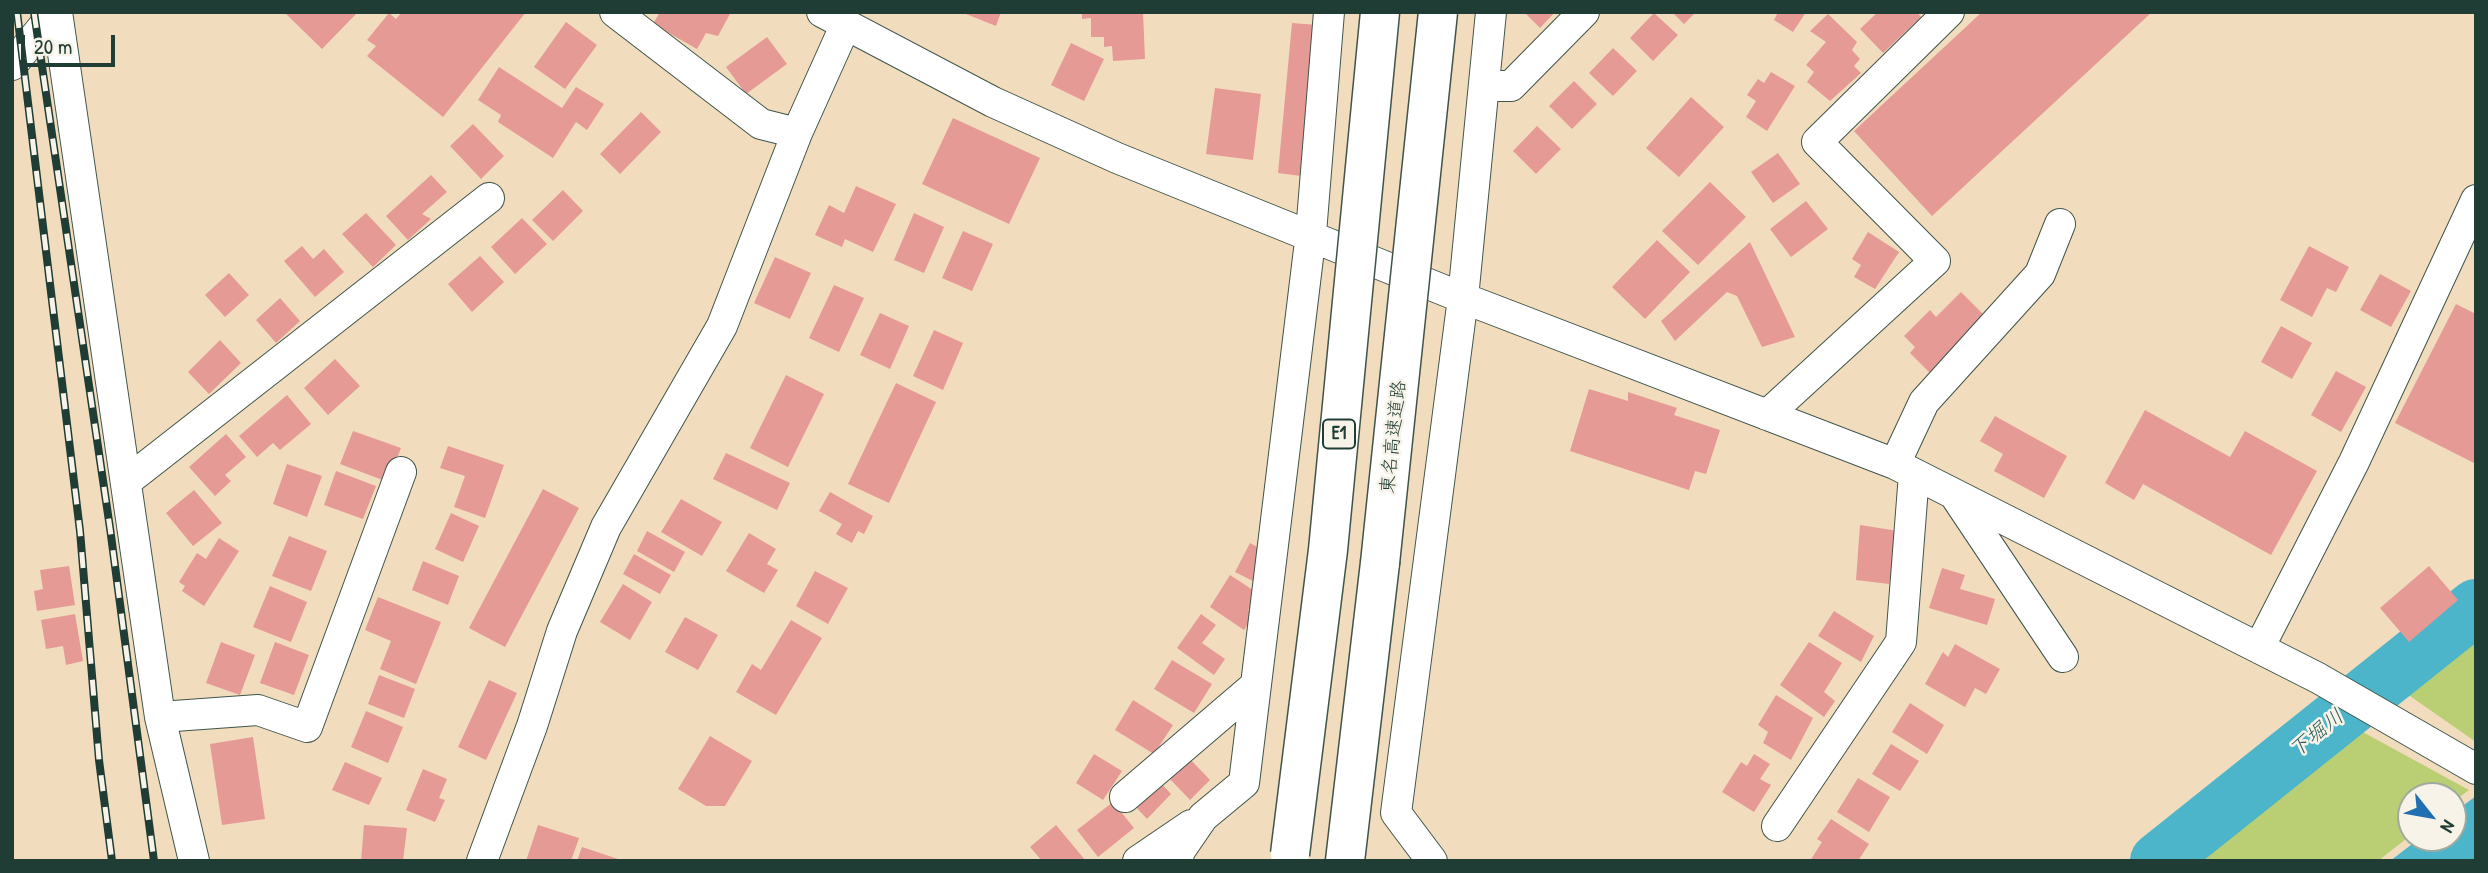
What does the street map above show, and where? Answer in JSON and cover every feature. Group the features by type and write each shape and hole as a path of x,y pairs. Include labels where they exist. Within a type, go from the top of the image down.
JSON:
{"highway":[{"name":"E1","path":"1290,857 1328,550 1380,12"},
{"name":"東名高速道路","path":"1345,858 1409,299 1438,12"}],"street":[{"path":"12,65 56,12"},
{"path":"56,12 160,717 194,861"},
{"path":"615,12 761,124 796,133"},
{"path":"1138,861 1203,817 1244,783 1311,233 1329,12"},
{"path":"1432,861 1396,813 1464,298 1491,12"},
{"path":"1484,86 1511,86 1584,12"},
{"path":"1767,415 1936,261 1817,142 1949,12"},
{"path":"482,861 532,726 562,631 606,527 722,326 796,133 834,18 1018,113 1117,158 1311,233 1464,298 1904,469 2318,678 2471,767"},
{"path":"127,481 489,198"},
{"path":"2259,648 2354,462 2476,200"},
{"path":"1777,826 1901,642 1904,469 1924,402 2040,274 2060,224"},
{"path":"160,717 258,710 307,727 401,472"},
{"path":"1953,493 2063,657"},
{"path":"1125,797 1256,685"},
{"path":"1178,861 1179,852 1203,817"}],"green space":[{"path":"2476,604 2476,742 2397,687"},
{"path":"2350,725 2454,782 2397,782 2397,846 2378,861 2176,861"}],"water":[{"path":"2476,796 2476,861 2390,861 2402,852 2467,852 2467,803"}],"building":[{"path":"284,12 354,12 356,14 322,49"},
{"path":"402,12 526,12 443,117 367,56 376,46 367,40 389,13 396,19"},
{"path":"660,12 731,12 718,36 706,33 697,49 653,24"},
{"path":"961,12 1001,12 996,26"},
{"path":"1082,12 1143,12 1145,59 1113,61 1112,46 1104,47 1104,37 1091,37 1091,18 1082,19"},
{"path":"1524,12 1555,12 1540,28"},
{"path":"1672,12 1696,12 1684,24"},
{"path":"1778,12 1806,12 1793,32 1774,20"},
{"path":"1878,12 1917,12 1921,17 1883,53 1860,29"},
{"path":"1982,12 2152,12 1932,216 1854,131"},
{"path":"1654,13 1678,35 1653,61 1630,38"},
{"path":"1828,14 1857,42 1852,50 1860,59 1854,66 1861,73 1830,101 1807,82 1814,72 1806,65 1826,42 1810,31"},
{"path":"566,22 597,45 565,89 534,67"},
{"path":"1292,23 1318,25 1301,176 1278,173"},
{"path":"767,37 787,64 746,94 726,67"},
{"path":"1071,43 1104,59 1084,101 1051,85"},
{"path":"1613,48 1637,71 1613,96 1589,73"},
{"path":"499,67 562,108 576,87 604,104 587,130 576,122 553,158 498,122 501,115 478,100"},
{"path":"1771,72 1795,86 1767,131 1746,117 1756,101 1747,95 1758,79 1764,83"},
{"path":"1574,81 1597,104 1572,129 1549,106"},
{"path":"1215,88 1261,94 1253,160 1206,154"},
{"path":"1691,97 1724,127 1679,177 1646,148"},
{"path":"641,112 661,132 620,174 600,154"},
{"path":"953,118 1040,158 1009,224 922,184"},
{"path":"473,124 504,156 481,179 450,146"},
{"path":"1537,126 1561,149 1536,174 1513,151"},
{"path":"1778,153 1800,184 1773,203 1751,172"},
{"path":"431,175 447,192 422,214 431,219 408,240 386,216"},
{"path":"1710,182 1746,217 1698,265 1662,231"},
{"path":"856,186 896,204 873,252 845,239 842,247 815,235 829,205 844,213"},
{"path":"563,190 583,211 553,241 532,220"},
{"path":"1806,201 1828,229 1791,257 1770,229"},
{"path":"366,213 396,245 373,267 342,234"},
{"path":"914,213 944,227 924,273 894,260"},
{"path":"522,218 547,244 515,274 491,247"},
{"path":"963,231 993,244 972,291 942,278"},
{"path":"1868,232 1899,252 1875,289 1854,277 1861,265 1852,259"},
{"path":"1657,240 1690,272 1645,319 1612,287"},
{"path":"1750,242 1795,337 1762,347 1737,296 1727,292 1675,341 1661,321"},
{"path":"302,246 313,259 324,249 344,272 315,297 284,261"},
{"path":"2309,246 2349,267 2336,292 2327,288 2312,317 2280,300"},
{"path":"480,256 504,282 472,312 448,284"},
{"path":"775,257 811,273 790,319 754,303"},
{"path":"229,273 249,295 225,317 205,295"},
{"path":"2380,274 2411,291 2391,327 2360,310"},
{"path":"834,285 864,298 839,352 809,338"},
{"path":"1961,292 1987,318 1930,373 1910,353 1915,347 1904,336 1930,310 1936,317"},
{"path":"280,298 300,321 276,343 256,320"},
{"path":"2456,304 2476,314 2476,464 2395,423"},
{"path":"880,313 909,326 890,369 860,355"},
{"path":"2281,326 2312,343 2292,379 2261,362"},
{"path":"934,330 963,343 943,390 913,376"},
{"path":"220,340 241,363 209,394 188,372"},
{"path":"335,359 360,386 328,415 304,388"},
{"path":"2336,371 2366,387 2341,432 2311,415"},
{"path":"786,375 824,394 788,467 750,448"},
{"path":"896,383 936,402 889,503 848,484"},
{"path":"1589,389 1628,401 1628,392 1677,408 1674,415 1720,430 1706,474 1695,471 1689,490 1570,451"},
{"path":"287,395 311,424 280,450 273,443 257,457 239,436"},
{"path":"2145,410 2230,457 2245,431 2317,471 2271,555 2143,484 2134,500 2105,483"},
{"path":"1995,416 2067,456 2044,498 1994,471 2003,454 1980,441"},
{"path":"353,431 401,448 388,482 340,464"},
{"path":"226,434 246,457 225,475 231,481 215,496 189,467"},
{"path":"448,446 504,465 485,518 454,507 465,476 440,468"},
{"path":"726,453 790,483 777,510 713,479"},
{"path":"287,464 322,476 307,517 273,504"},
{"path":"336,471 376,486 363,519 324,505"},
{"path":"543,489 579,508 505,647 469,628"},
{"path":"194,490 222,523 193,546 166,513"},
{"path":"830,492 873,516 864,534 858,531 852,543 836,534 842,524 819,511"},
{"path":"681,499 722,522 702,556 661,532"},
{"path":"451,513 479,526 463,562 435,549"},
{"path":"1860,525 1898,531 1889,584 1856,580"},
{"path":"647,531 685,552 674,572 637,551"},
{"path":"749,533 776,549 767,564 778,570 764,593 726,571"},
{"path":"289,536 327,551 311,591 272,576"},
{"path":"219,538 239,551 204,606 182,591 185,586 179,582 197,553 206,559"},
{"path":"1250,543 1263,550 1259,584 1235,572"},
{"path":"634,554 671,575 660,594 623,574"},
{"path":"423,561 459,576 448,605 412,590"},
{"path":"69,566 75,605 37,611 34,591 43,589 40,570"},
{"path":"2429,566 2458,600 2409,642 2380,608"},
{"path":"1942,568 1965,575 1960,589 1995,599 1987,625 1929,608"},
{"path":"815,571 848,588 828,624 796,606"},
{"path":"1230,575 1259,594 1248,610 1254,614 1244,630 1210,607"},
{"path":"623,584 652,602 630,640 600,622"},
{"path":"270,586 307,602 291,642 253,627"},
{"path":"378,597 441,622 416,684 380,669 391,641 365,630"},
{"path":"1834,611 1874,636 1861,662 1818,636"},
{"path":"75,614 83,661 66,665 63,646 46,649 41,620"},
{"path":"1201,614 1216,625 1202,643 1225,659 1214,675 1177,648"},
{"path":"685,617 718,635 698,670 665,652"},
{"path":"791,620 822,638 776,715 736,692 752,664 761,670"},
{"path":"221,642 255,655 240,695 206,683"},
{"path":"275,642 309,655 294,695 260,683"},
{"path":"1809,642 1842,663 1824,692 1835,701 1824,717 1780,685"},
{"path":"1955,644 2000,669 1986,694 1975,688 1965,707 1925,684 1943,652 1948,657"},
{"path":"1172,660 1212,684 1194,713 1154,689"},
{"path":"379,675 415,689 404,718 368,704"},
{"path":"489,680 517,693 486,760 458,747"},
{"path":"1776,695 1813,718 1791,760 1763,743 1768,732 1758,725"},
{"path":"1133,700 1173,725 1154,754 1115,730"},
{"path":"1910,703 1944,725 1927,754 1892,732"},
{"path":"366,711 403,727 388,763 351,747"},
{"path":"710,736 752,761 725,806 706,806 678,789"},
{"path":"253,737 265,819 222,825 210,744"},
{"path":"1891,744 1919,761 1900,791 1872,774"},
{"path":"1094,754 1122,771 1103,800 1076,783"},
{"path":"1754,754 1770,764 1760,779 1771,785 1754,812 1722,792 1741,762 1747,766"},
{"path":"1190,759 1210,780 1190,800 1170,779"},
{"path":"345,762 382,778 369,805 332,790"},
{"path":"423,769 447,779 439,798 445,800 435,822 406,810"},
{"path":"1858,778 1890,797 1869,832 1837,812"},
{"path":"1158,780 1171,794 1147,819 1134,805"},
{"path":"1113,802 1134,828 1098,857 1077,830"},
{"path":"1831,819 1869,844 1858,861 1810,861 1822,842 1817,839"},
{"path":"364,825 407,828 403,861 361,861"},
{"path":"538,825 579,838 571,861 526,861"},
{"path":"1056,825 1086,861 1042,861 1030,847"},
{"path":"582,847 621,860 621,861 577,861"}],"waterway":[{"name":"下堀川","path":"2158,861 2476,607"}],"railway":[{"path":"17,12 80,531 99,760 112,861"},
{"path":"34,12 110,528 154,861"}]}
